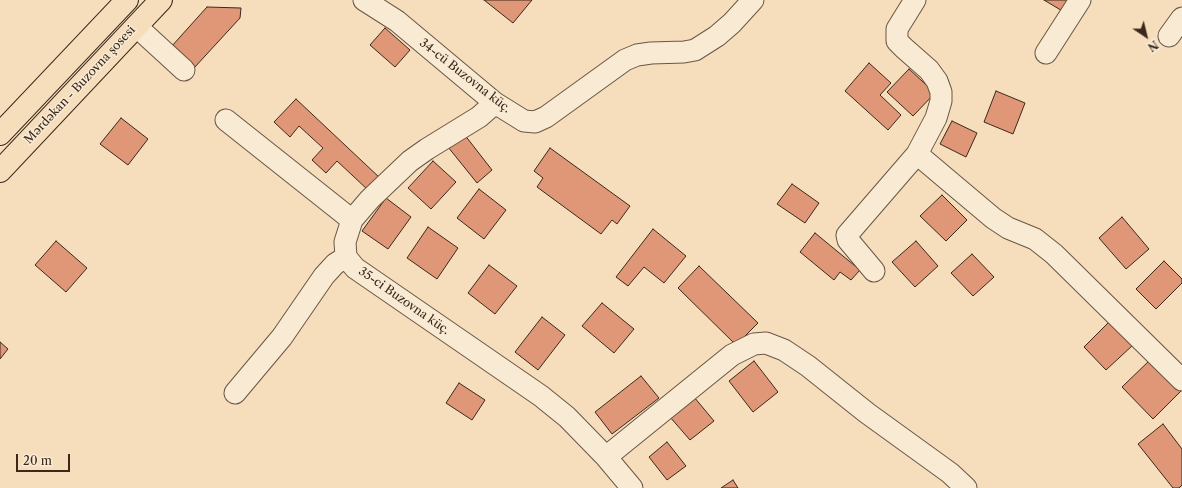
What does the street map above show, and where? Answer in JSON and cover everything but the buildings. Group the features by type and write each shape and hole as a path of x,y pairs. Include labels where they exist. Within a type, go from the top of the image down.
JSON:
{"main road":[{"path":"0,134 127,0"},
{"name":"Mərdəkan - Buzovna şosesi","path":"0,171 161,0"}],"street":[{"name":"34-cü Buzovna küç.","path":"364,0 397,21 495,103 524,121 534,122 546,117 625,60 637,55 695,50 717,36 732,23 752,0"},
{"path":"874,271 848,240 847,235 917,154 936,118 941,102 941,92 937,81 929,70 897,40 898,29 915,0"},
{"path":"1046,53 1080,0"},
{"path":"1168,36 1182,18"},
{"path":"136,26 184,70"},
{"path":"235,393 282,337 324,276 335,264 346,257 345,242 352,220 370,199 410,161 479,117 495,103"},
{"path":"226,120 352,220"},
{"path":"917,154 993,218 1008,228 1036,239 1054,254 1182,380"},
{"name":"35-ci Buzovna küç.","path":"346,257 356,268 541,396 567,417 606,457 632,488"},
{"path":"606,457 732,355 754,344 766,343 784,350 808,366 867,413 950,473 966,488"}]}
